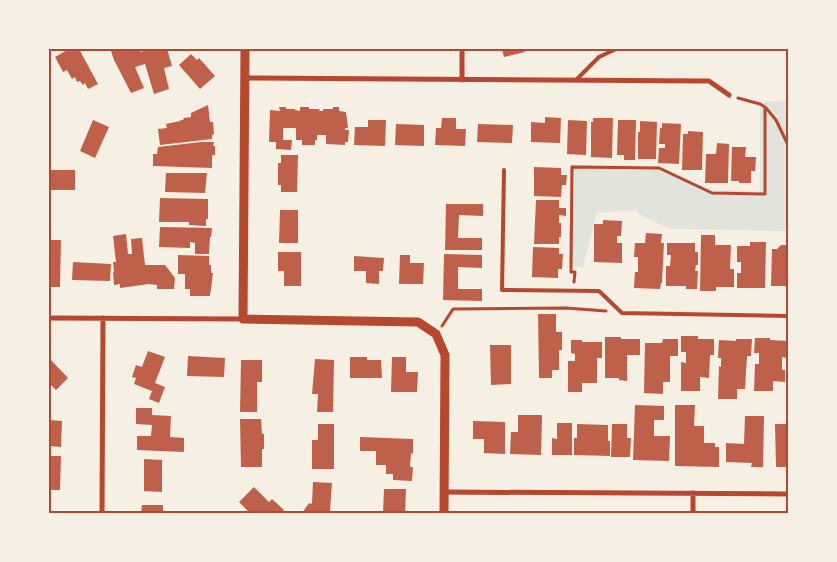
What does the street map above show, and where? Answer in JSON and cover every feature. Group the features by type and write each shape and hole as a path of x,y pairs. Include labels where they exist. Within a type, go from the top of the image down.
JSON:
{"street":[{"path":"243,319 245,49"},
{"path":"462,49 462,80"},
{"path":"245,78 709,81 729,95"},
{"path":"49,318 418,322 436,334 445,355 444,513"},
{"path":"102,513 103,318"},
{"path":"444,492 788,494"},
{"path":"693,493 693,513"}],"lane":[{"path":"576,80 599,57 616,49"},
{"path":"504,170 502,290 599,290 622,313 788,316"}],"path":[{"path":"729,95 766,107 776,120 788,145"},
{"path":"574,290 574,272 570,272 572,167 659,168 712,193 765,194 766,107"},
{"path":"436,334 454,309 566,308 622,313"}],"shaded area":[{"path":"788,101 788,231 670,229 638,214 637,210 597,213 583,267 569,267 570,165 661,166 712,190 760,191 760,102"}],"building":[{"path":"69,49 79,49 98,84 88,89 85,83 83,85 80,81 77,82 75,77 72,79 67,70 63,72 55,57"},
{"path":"126,49 126,51 139,49 140,52 152,49 167,49 172,66 164,68 169,89 154,94 145,64 135,67 144,88 131,93 111,51"},
{"path":"325,49 325,51 269,50"},
{"path":"502,49 524,49 525,52 504,57"},
{"path":"191,54 197,60 199,58 215,76 200,89 179,65"},
{"path":"208,105 210,122 213,122 214,134 212,139 160,145 158,129 167,128 166,124 191,117 191,113"},
{"path":"279,107 300,111 300,107 309,107 309,109 320,109 319,111 323,111 323,109 339,107 339,111 346,112 348,128 345,128 345,130 349,130 348,142 345,142 345,145 326,144 326,135 317,135 315,145 302,145 302,140 296,140 296,128 283,128 283,140 292,140 291,150 276,149 276,142 269,142 270,110 280,111"},
{"path":"545,117 561,118 560,143 531,142 531,122 545,123"},
{"path":"442,118 456,118 456,129 466,129 465,146 435,145 436,128 441,128"},
{"path":"593,118 613,118 612,158 591,157 591,122 593,122"},
{"path":"93,120 109,127 95,158 80,151"},
{"path":"368,120 386,120 385,146 354,145 355,127 368,127"},
{"path":"568,120 587,121 586,155 567,154"},
{"path":"618,120 636,120 635,160 624,160 624,155 617,155"},
{"path":"640,121 657,122 656,159 638,159"},
{"path":"662,123 681,124 679,164 658,163 659,148 665,148 665,144 659,144"},
{"path":"396,124 424,125 424,146 395,145"},
{"path":"478,124 513,125 512,143 477,142"},
{"path":"688,131 703,132 702,170 682,170 683,134 688,134"},
{"path":"214,142 215,155 212,155 212,168 153,166 153,154 157,154 158,147"},
{"path":"717,143 729,144 728,183 705,183 706,154 716,154"},
{"path":"732,147 746,147 745,157 756,157 755,171 751,171 751,183 731,181"},
{"path":"281,155 298,155 297,192 281,192 281,185 278,185 278,163 281,163"},
{"path":"534,167 561,168 561,175 567,175 566,185 562,185 561,197 534,196"},
{"path":"49,170 75,170 75,190 49,190"},
{"path":"166,173 207,173 205,193 165,192"},
{"path":"160,198 208,199 206,226 189,225 189,222 159,222"},
{"path":"536,200 559,200 559,208 566,208 566,216 559,215 561,237 559,237 559,244 534,244"},
{"path":"446,204 483,204 483,216 459,215 458,238 482,238 482,250 445,250"},
{"path":"280,210 298,210 298,243 279,243"},
{"path":"603,220 622,221 621,236 617,236 617,243 622,243 622,263 594,262 594,224 603,224"},
{"path":"160,227 212,228 209,254 195,254 195,243 190,242 190,248 159,247"},
{"path":"646,233 662,234 661,243 664,243 660,289 634,288 635,272 638,272 638,257 634,257 635,243 645,243"},
{"path":"126,234 128,254 132,254 131,239 142,238 145,265 165,265 175,278 174,289 157,289 157,285 149,284 120,288 120,284 114,285 113,262 116,262 113,236"},
{"path":"701,235 715,235 715,245 731,245 730,269 734,269 734,287 716,287 716,291 700,291"},
{"path":"49,240 61,240 60,287 49,287"},
{"path":"750,242 766,242 765,288 737,288 737,273 741,273 741,262 737,262 737,246 750,246"},
{"path":"667,243 695,243 695,252 698,252 698,265 696,265 695,271 698,271 697,289 686,289 686,286 666,286 666,266 670,266 671,255 667,255"},
{"path":"781,245 788,245 788,286 771,286 772,249 777,249"},
{"path":"533,247 559,248 559,254 563,254 562,269 558,269 558,278 532,277"},
{"path":"278,252 301,252 301,286 284,286 284,271 278,271"},
{"path":"444,254 482,255 482,268 458,267 458,289 482,289 482,301 443,300"},
{"path":"178,255 209,256 209,265 211,265 211,273 213,273 210,296 190,296 190,289 185,289 185,274 178,274"},
{"path":"400,255 410,255 410,263 424,263 423,284 399,284"},
{"path":"354,256 384,258 383,271 379,271 379,284 366,283 366,271 354,271"},
{"path":"73,262 111,264 110,281 72,280"},
{"path":"538,314 556,314 556,332 562,332 562,350 559,350 559,370 552,370 552,378 539,378"},
{"path":"681,336 698,336 698,339 714,339 714,355 710,355 709,378 700,377 700,391 681,391 681,362 686,363 686,352 681,352"},
{"path":"605,337 640,339 640,355 627,355 627,381 619,380 619,378 605,378"},
{"path":"755,338 788,341 787,358 782,357 782,370 785,370 785,382 773,381 773,391 754,391 755,364 759,364 759,353 754,353"},
{"path":"663,339 678,339 678,356 670,356 670,382 663,382 663,394 644,393 645,343 662,343"},
{"path":"736,339 752,339 751,356 747,356 745,389 737,389 737,399 718,399 719,366 721,367 721,358 718,358 719,340 736,341"},
{"path":"571,340 602,342 602,358 597,358 597,383 582,383 582,392 568,392 568,361 575,361 575,354 571,353"},
{"path":"490,345 511,345 511,384 491,385"},
{"path":"148,351 165,357 155,383 165,387 159,403 149,399 152,391 134,384 136,378 132,377 136,365 142,367"},
{"path":"188,356 225,358 224,377 187,376"},
{"path":"350,357 367,357 367,360 381,360 382,378 350,378"},
{"path":"392,357 406,357 406,372 418,372 417,392 391,392"},
{"path":"49,358 68,378 56,390 49,383"},
{"path":"315,359 334,360 333,412 317,412 318,394 312,394"},
{"path":"241,360 262,360 262,382 257,382 257,412 240,412"},
{"path":"635,405 664,406 664,420 654,420 654,436 670,436 669,461 633,460"},
{"path":"675,405 695,405 694,426 704,426 704,443 715,443 715,447 719,447 719,467 675,466"},
{"path":"136,408 152,408 152,415 171,416 170,437 184,438 184,452 137,450 137,436 151,436 152,425 136,424"},
{"path":"518,415 542,415 541,455 510,454 511,432 518,432"},
{"path":"745,416 764,416 763,467 751,467 752,463 726,462 726,443 744,444"},
{"path":"240,419 261,419 262,434 264,434 262,467 241,467"},
{"path":"49,420 62,421 61,447 49,446"},
{"path":"473,421 505,422 505,454 484,453 484,439 473,439"},
{"path":"557,423 572,423 572,455 552,455 552,438 557,439"},
{"path":"318,424 334,424 334,469 312,469 312,440 318,440"},
{"path":"577,424 608,425 610,456 574,455 574,438 577,438"},
{"path":"612,424 627,424 627,438 631,438 630,457 611,457"},
{"path":"775,424 788,424 788,467 776,467"},
{"path":"360,437 413,439 413,454 411,453 410,467 413,467 412,481 393,480 393,474 386,474 386,465 376,465 376,451 360,451"},
{"path":"49,456 61,456 60,490 49,490"},
{"path":"144,459 162,460 162,492 144,491"},
{"path":"313,482 332,483 329,513 302,513 309,503 312,503"},
{"path":"254,487 269,502 272,499 284,510 281,513 250,513 239,502"},
{"path":"384,489 406,489 405,513 383,513"},
{"path":"142,505 163,505 163,513 141,513"}]}
